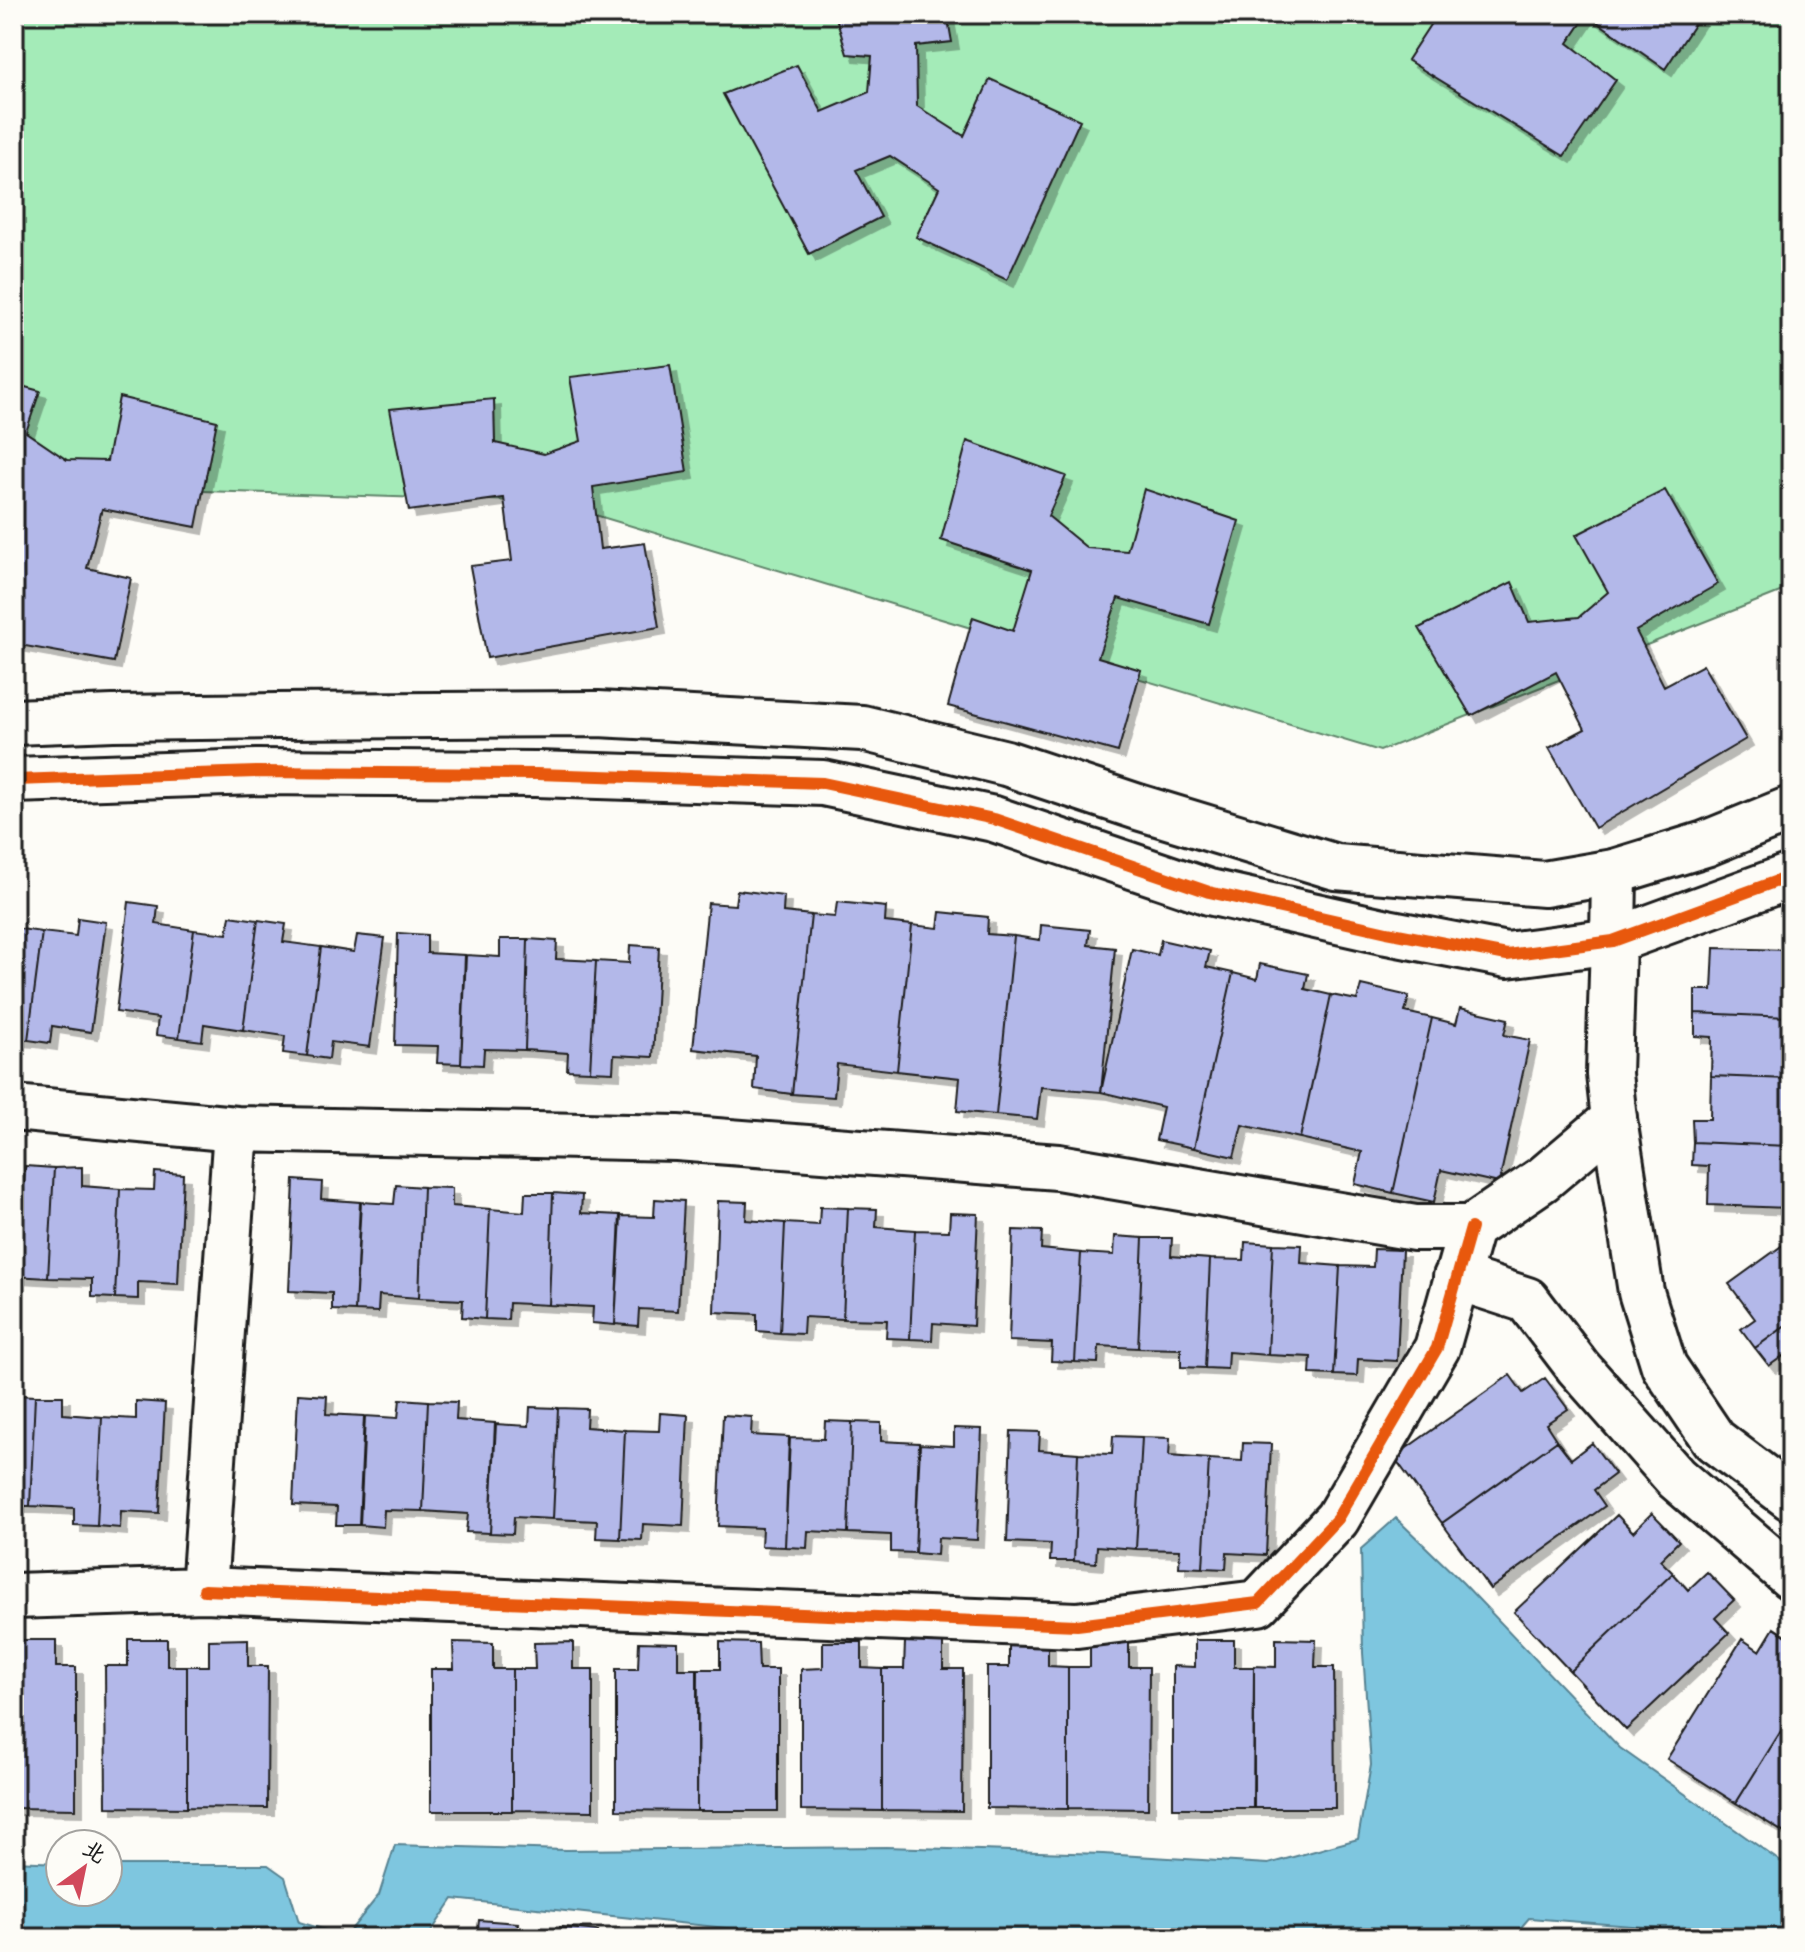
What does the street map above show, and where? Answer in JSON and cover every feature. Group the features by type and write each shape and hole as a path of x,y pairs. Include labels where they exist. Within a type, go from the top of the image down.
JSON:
{"street":[{"path":"14,722 292,715 598,714 862,728 1006,763 1336,867 1544,884 1614,872 1705,844 1791,809"},
{"path":"14,780 256,772 552,774 823,783 994,819 1209,892 1507,955 1613,941 1791,876"},
{"path":"1614,872 1609,1074 1641,1292 1664,1366 1714,1440 1791,1498"},
{"path":"14,1108 236,1129 677,1138 1058,1167 1415,1228 1471,1228 1543,1179 1614,1119"},
{"path":"204,1590 236,1129"},
{"path":"14,1596 204,1590 1077,1625 1258,1603 1337,1519 1437,1348 1471,1228"},
{"path":"1456,1277 1527,1300 1578,1367 1676,1478 1791,1577"}],"green space":[{"path":"14,14 1791,14 1791,586 1380,751 552,502 14,485"}],"water":[{"path":"1396,1518 1463,1583 1620,1748 1791,1867 1791,1938 1664,1938 1658,1928 1529,1918 1512,1938 840,1938 453,1899 427,1938 31,1938 14,1930 14,1861 44,1862 44,1908 124,1908 124,1865 268,1865 285,1877 299,1922 346,1936 379,1895 395,1845 566,1850 886,1847 1103,1854 1268,1864 1358,1839 1371,1765 1363,1653 1361,1549"}],"building":[{"path":"835,14 947,14 952,42 916,46 917,106 964,136 990,79 1080,120 1007,280 916,237 939,188 890,156 856,170 881,217 809,254 723,94 797,65 822,112 869,92 872,56 847,54"},
{"path":"1437,14 1701,14 1665,69 1587,15 1568,43 1616,80 1564,156 1407,60"},
{"path":"670,365 687,472 593,487 600,549 645,543 659,627 487,658 470,566 512,561 504,498 409,511 390,409 494,399 495,443 544,454 581,441 570,377"},
{"path":"14,384 40,391 26,432 67,460 107,461 119,397 217,421 196,527 102,509 87,568 131,578 114,662 14,644"},
{"path":"967,441 1066,476 1048,516 1087,548 1127,551 1144,489 1239,521 1209,624 1118,598 1098,657 1141,670 1118,752 948,706 973,617 1013,631 1032,570 941,540"},
{"path":"1665,490 1718,584 1636,631 1664,686 1703,665 1746,739 1595,828 1549,748 1585,729 1556,672 1471,716 1419,628 1512,582 1529,622 1579,617 1608,592 1576,535"},
{"path":"737,890 784,896 783,912 811,915 792,1094 754,1089 756,1056 693,1049 708,903 735,905"},
{"path":"129,902 158,906 156,924 194,930 179,1038 156,1035 158,1018 116,1012"},
{"path":"837,902 886,907 885,922 912,925 897,1071 837,1064 834,1097 792,1094 811,915 835,917"},
{"path":"940,912 988,917 987,934 1014,936 996,1115 957,1111 960,1078 897,1071 912,925 938,928"},
{"path":"230,916 258,920 243,1030 204,1024 202,1041 179,1038 194,930 227,934"},
{"path":"78,918 106,922 91,1032 52,1026 50,1043 28,1040 42,932 76,936"},
{"path":"258,920 286,924 283,942 321,947 307,1056 283,1053 285,1036 243,1030"},
{"path":"1041,925 1090,930 1088,945 1115,948 1101,1092 1041,1087 1037,1119 996,1115 1014,936 1040,940"},
{"path":"14,928 42,932 28,1040 14,1039"},
{"path":"398,933 427,935 427,953 465,955 461,1064 437,1063 438,1046 395,1045"},
{"path":"357,935 385,938 370,1047 331,1042 329,1059 307,1056 321,947 354,952"},
{"path":"500,939 528,939 525,1050 484,1049 483,1065 461,1064 466,955 500,957"},
{"path":"528,939 557,941 556,959 596,961 590,1071 567,1070 568,1053 525,1050"},
{"path":"1161,940 1210,951 1206,967 1233,973 1194,1148 1156,1140 1163,1107 1101,1092 1132,949 1158,955"},
{"path":"630,945 659,947 653,1057 614,1055 613,1072 590,1071 596,961 629,963"},
{"path":"1714,948 1791,950 1791,1017 1695,1013 1695,990 1712,990"},
{"path":"1260,964 1308,974 1305,989 1331,995 1300,1138 1242,1125 1234,1157 1194,1148 1233,973 1257,979"},
{"path":"1361,985 1409,996 1405,1012 1432,1018 1393,1193 1355,1184 1362,1152 1300,1138 1331,995 1357,1000"},
{"path":"1460,1008 1508,1019 1504,1035 1530,1040 1499,1183 1441,1170 1434,1202 1393,1193 1432,1018 1456,1024"},
{"path":"1695,1013 1791,1017 1791,1079 1711,1076 1712,1037 1695,1036"},
{"path":"1711,1076 1791,1079 1791,1146 1693,1142 1692,1119 1710,1119"},
{"path":"1693,1142 1791,1146 1791,1208 1708,1205 1709,1166 1692,1165"},
{"path":"25,1166 54,1168 48,1278 14,1276 14,1184 24,1184"},
{"path":"82,1167 82,1186 120,1189 115,1298 92,1297 92,1279 48,1278 54,1168"},
{"path":"155,1172 183,1174 178,1284 138,1282 138,1299 115,1298 120,1189 154,1190"},
{"path":"294,1180 322,1182 321,1199 360,1202 355,1311 332,1310 332,1293 289,1291"},
{"path":"396,1185 423,1187 419,1298 379,1295 378,1312 355,1311 361,1202 394,1204"},
{"path":"423,1187 452,1188 452,1206 490,1209 485,1319 462,1317 463,1300 419,1298"},
{"path":"525,1193 553,1193 549,1305 509,1303 508,1320 485,1319 490,1209 524,1212"},
{"path":"553,1193 582,1195 581,1213 620,1215 615,1325 592,1323 593,1307 549,1305"},
{"path":"655,1199 684,1201 678,1311 639,1309 638,1326 615,1324 621,1216 654,1217"},
{"path":"718,1201 747,1202 746,1220 785,1223 780,1333 757,1331 757,1314 714,1312"},
{"path":"820,1207 848,1208 843,1319 804,1317 803,1334 780,1333 785,1223 819,1225"},
{"path":"848,1208 877,1209 876,1227 915,1230 910,1339 886,1338 887,1320 843,1319"},
{"path":"950,1213 978,1214 973,1326 933,1323 932,1340 910,1339 915,1230 949,1231"},
{"path":"1013,1230 1042,1231 1041,1249 1081,1253 1075,1362 1051,1361 1052,1343 1009,1341"},
{"path":"1115,1236 1143,1238 1138,1348 1099,1346 1098,1363 1075,1362 1081,1253 1114,1255"},
{"path":"1143,1238 1172,1238 1171,1256 1210,1259 1205,1368 1181,1367 1181,1349 1138,1348"},
{"path":"1791,1239 1791,1322 1755,1348 1741,1329 1755,1319 1729,1284"},
{"path":"1245,1242 1273,1244 1268,1355 1228,1352 1227,1369 1205,1368 1210,1259 1244,1260"},
{"path":"1273,1244 1302,1245 1301,1263 1340,1266 1334,1375 1310,1374 1311,1357 1268,1355"},
{"path":"1374,1249 1402,1250 1397,1361 1358,1359 1357,1376 1334,1375 1340,1266 1373,1267"},
{"path":"1791,1322 1791,1368 1783,1356 1769,1366 1755,1348"},
{"path":"1510,1375 1523,1393 1545,1378 1568,1409 1546,1424 1557,1441 1442,1523 1394,1457"},
{"path":"298,1394 327,1396 326,1414 364,1416 359,1525 336,1525 337,1507 293,1505"},
{"path":"14,1395 35,1396 30,1506 14,1506"},
{"path":"35,1396 63,1396 63,1414 102,1417 97,1526 74,1525 74,1508 30,1506"},
{"path":"400,1399 428,1401 423,1511 384,1510 383,1527 360,1525 365,1416 398,1418"},
{"path":"136,1401 165,1403 159,1513 121,1511 120,1528 97,1526 102,1417 136,1419"},
{"path":"428,1401 457,1402 456,1420 495,1423 490,1533 466,1532 468,1514 423,1511"},
{"path":"530,1407 558,1408 553,1519 514,1517 513,1534 490,1533 496,1424 529,1426"},
{"path":"558,1408 587,1409 586,1427 625,1430 620,1539 596,1538 597,1521 553,1519"},
{"path":"660,1413 688,1415 683,1526 643,1524 642,1540 620,1539 625,1430 659,1431"},
{"path":"723,1415 752,1417 751,1435 789,1437 785,1547 761,1546 762,1528 718,1526"},
{"path":"825,1421 852,1422 848,1533 808,1531 807,1548 785,1547 790,1438 824,1439"},
{"path":"852,1422 881,1423 881,1441 919,1443 915,1553 891,1552 891,1535 848,1533"},
{"path":"954,1428 982,1429 977,1540 938,1538 937,1555 915,1553 920,1444 954,1446"},
{"path":"1011,1431 1040,1432 1039,1450 1078,1453 1074,1561 1050,1561 1051,1544 1007,1542"},
{"path":"1113,1436 1142,1437 1136,1549 1097,1546 1096,1563 1074,1561 1078,1453 1112,1454"},
{"path":"1142,1437 1170,1438 1169,1456 1209,1459 1203,1568 1179,1567 1180,1550 1136,1549"},
{"path":"1557,1441 1571,1459 1592,1443 1615,1474 1594,1490 1605,1506 1490,1589 1442,1523"},
{"path":"1243,1443 1271,1444 1266,1555 1227,1553 1226,1569 1203,1568 1209,1459 1242,1461"},
{"path":"1652,1513 1679,1541 1660,1560 1673,1573 1570,1671 1514,1612 1617,1515 1633,1532"},
{"path":"1707,1572 1734,1600 1715,1618 1729,1633 1626,1730 1570,1671 1673,1573 1688,1590"},
{"path":"1774,1628 1791,1639 1791,1715 1736,1803 1667,1759 1742,1639 1760,1651"},
{"path":"128,1639 167,1639 167,1666 187,1666 187,1808 106,1807 105,1666 128,1666"},
{"path":"248,1639 248,1666 268,1666 267,1808 187,1807 187,1666 209,1666 209,1640"},
{"path":"1276,1639 1316,1640 1315,1667 1334,1667 1335,1808 1254,1808 1254,1666 1276,1667"},
{"path":"17,1640 56,1640 56,1667 76,1667 76,1809 14,1808 14,1667 17,1667"},
{"path":"1009,1640 1048,1640 1048,1666 1068,1667 1068,1809 987,1808 987,1667 1009,1667"},
{"path":"1090,1640 1129,1640 1129,1667 1149,1667 1148,1809 1068,1808 1068,1667 1090,1667"},
{"path":"1195,1640 1234,1640 1234,1667 1254,1667 1253,1808 1173,1808 1173,1666 1195,1667"},
{"path":"453,1642 493,1643 493,1669 512,1669 512,1811 431,1811 431,1669 454,1669"},
{"path":"573,1642 573,1669 593,1669 593,1811 512,1810 512,1669 535,1669 534,1643"},
{"path":"639,1642 678,1643 678,1669 697,1669 697,1811 616,1810 616,1669 638,1669"},
{"path":"720,1642 758,1643 759,1669 778,1669 778,1811 697,1811 698,1669 720,1669"},
{"path":"823,1642 862,1642 862,1668 882,1669 882,1811 801,1810 801,1669 823,1668"},
{"path":"905,1642 943,1642 943,1669 963,1669 962,1811 882,1810 882,1669 904,1669"},
{"path":"1791,1715 1791,1837 1736,1803"},
{"path":"479,1920 518,1923 516,1938 477,1938"},
{"path":"560,1927 598,1931 598,1938 559,1938"}],"cycle path":[{"path":"14,780 256,772 536,774 823,783 994,819 1209,892 1507,955 1613,941 1791,876"},
{"path":"204,1590 1077,1625 1258,1603 1337,1519 1437,1348 1471,1228"}]}
